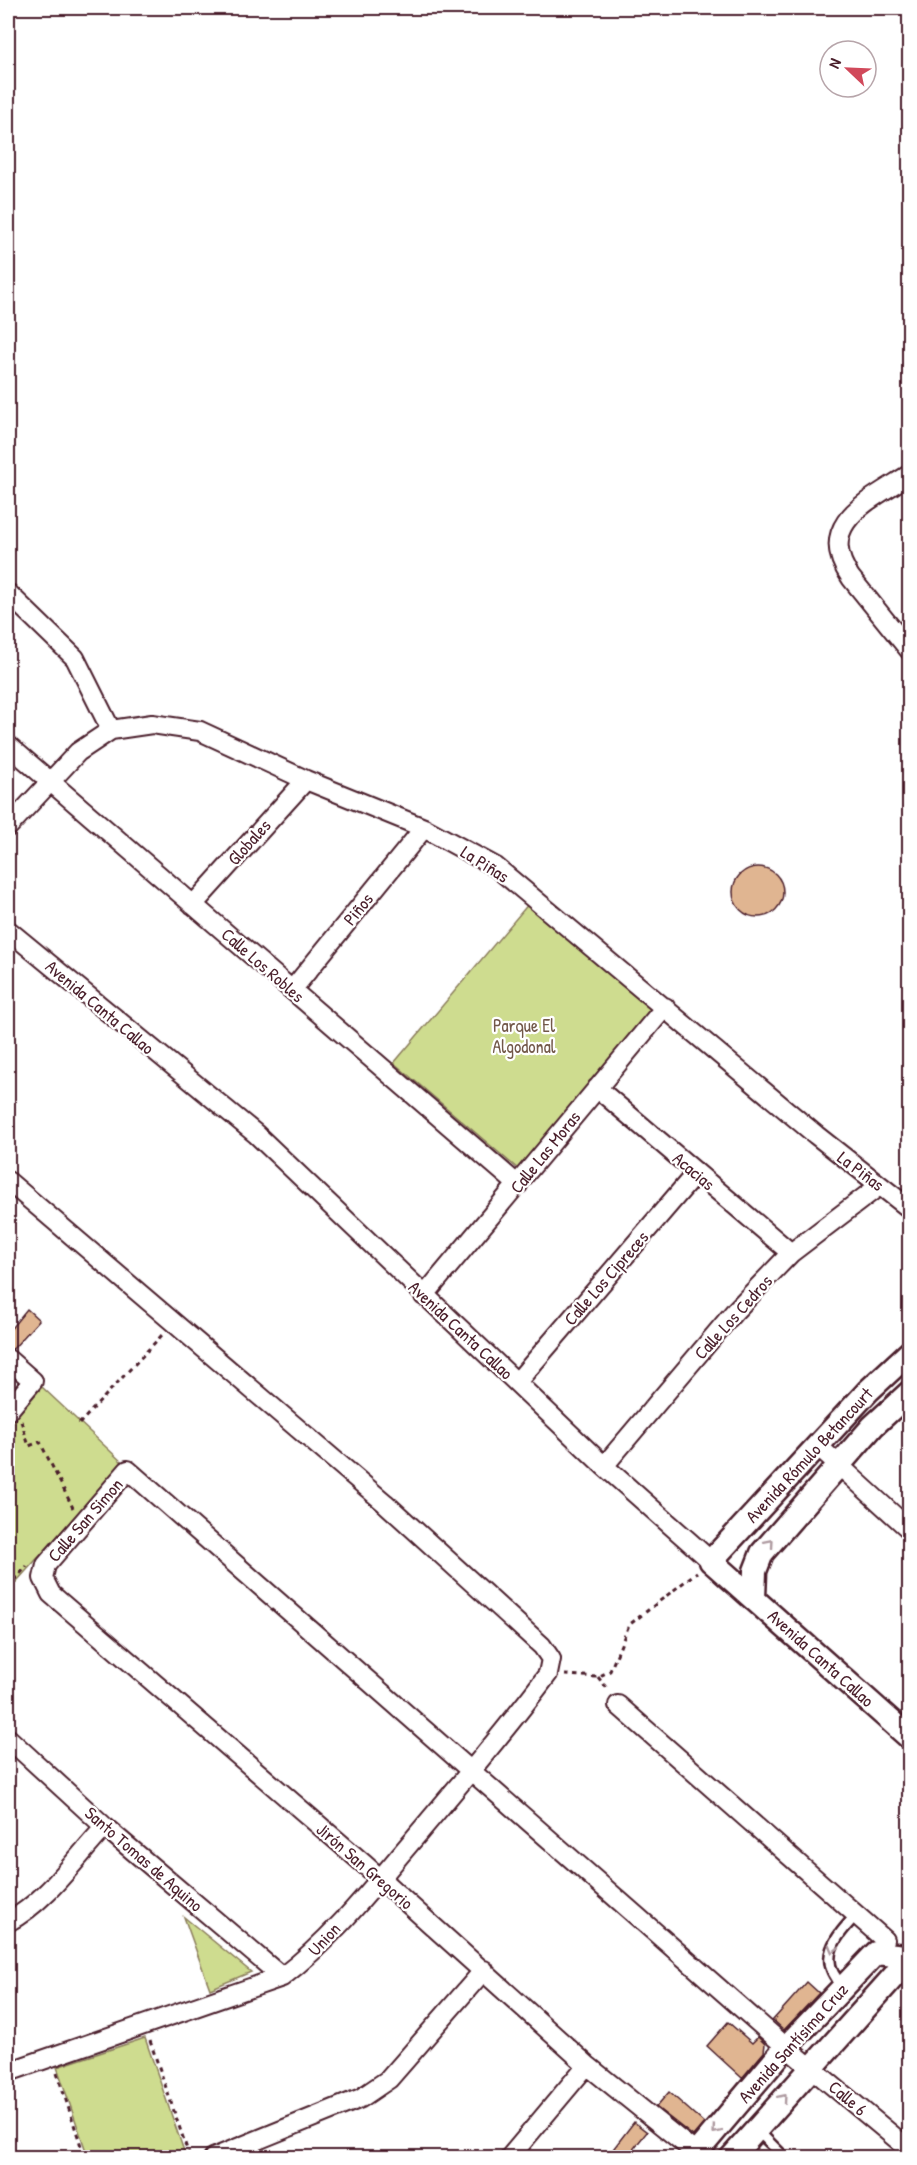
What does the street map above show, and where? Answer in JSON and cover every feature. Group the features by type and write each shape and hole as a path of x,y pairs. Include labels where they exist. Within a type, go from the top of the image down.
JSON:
{"street":[{"path":"909,474 852,512 843,523 838,551 843,566 851,578 909,651"},
{"path":"8,594 75,658 111,730"},
{"name":"La Piñas","path":"8,826 78,752 111,730 152,724 200,731 306,780 424,828 496,867 879,1186 905,1197"},
{"name":"Calle Los Robles","path":"8,745 518,1185"},
{"name":"Globales","path":"193,905 306,780"},
{"name":"Piños","path":"292,990 424,828"},
{"name":"Avenida Canta Callao","path":"8,930 256,1134 604,1466 909,1738"},
{"name":"Calle Las Moras","path":"424,1296 665,1007"},
{"name":"Acacias","path":"597,1088 791,1253"},
{"name":"Calle Los Cipreces","path":"517,1382 696,1173"},
{"path":"8,1181 385,1503 542,1646 550,1659 548,1674"},
{"name":"Calle Los Cedros","path":"604,1466 735,1311 791,1253 879,1186"},
{"name":"Avenida Rómulo Betancourt","path":"711,1561 868,1391 909,1352"},
{"path":"8,1359 33,1381 11,1407"},
{"name":"Avenida Rómulo Betancourt","path":"754,1598 755,1571 762,1553 873,1426 909,1392"},
{"path":"818,1446 837,1466 909,1530"},
{"name":"Calle San Simon","path":"43,1572 58,1548 129,1470"},
{"name":"Calle 6","path":"129,1470 786,2048 909,2150"},
{"name":"Jirón San Gregorio","path":"43,1572 45,1584 51,1594 380,1878 587,2065 694,2155"},
{"name":"Union","path":"8,2072 282,1977 308,1957 380,1878 470,1772 548,1674"},
{"path":"618,1705 856,1915 908,1956"},
{"name":"Santo Tomas de Aquino","path":"8,1738 105,1827 282,1977"},
{"path":"8,1922 24,1913 40,1899 105,1827"},
{"name":"Avenida Santísima Cruz","path":"694,2155 786,2048 876,1953 908,1956 895,1975 731,2157"},
{"path":"213,2157 361,2098 389,2079 484,1970"},
{"path":"509,2157 587,2065"}],"lane":[{"path":"843,1986 834,1977 830,1957 836,1938 856,1915"},
{"path":"756,2129 785,2157"}],"path":[{"path":"79,1424 175,1322"},
{"path":"11,1407 29,1446 40,1442 75,1512"},
{"path":"548,1674 598,1677 610,1671 629,1625 711,1561"},
{"path":"144,2026 190,2157"},
{"path":"52,2057 85,2157"}],"green space":[{"name":"Parque El Algodonal","path":"530,902 654,1008 518,1169 394,1063"},
{"path":"42,1387 123,1463 8,1591 8,1427"},
{"path":"184,1917 251,1972 210,1989"},
{"path":"145,2038 186,2157 88,2157 57,2067"}],"building":[{"path":"758,867 776,874 783,892 776,910 758,917 740,910 733,892 740,874"},
{"path":"27,1309 39,1320 13,1349 8,1348 8,1332"},
{"path":"807,1982 819,1993 784,2030 773,2020"},
{"path":"728,2022 752,2043 758,2037 765,2044 764,2052 742,2078 707,2046"},
{"path":"669,2092 704,2123 693,2136 656,2107"},
{"path":"634,2122 647,2132 627,2157 607,2157"}]}
